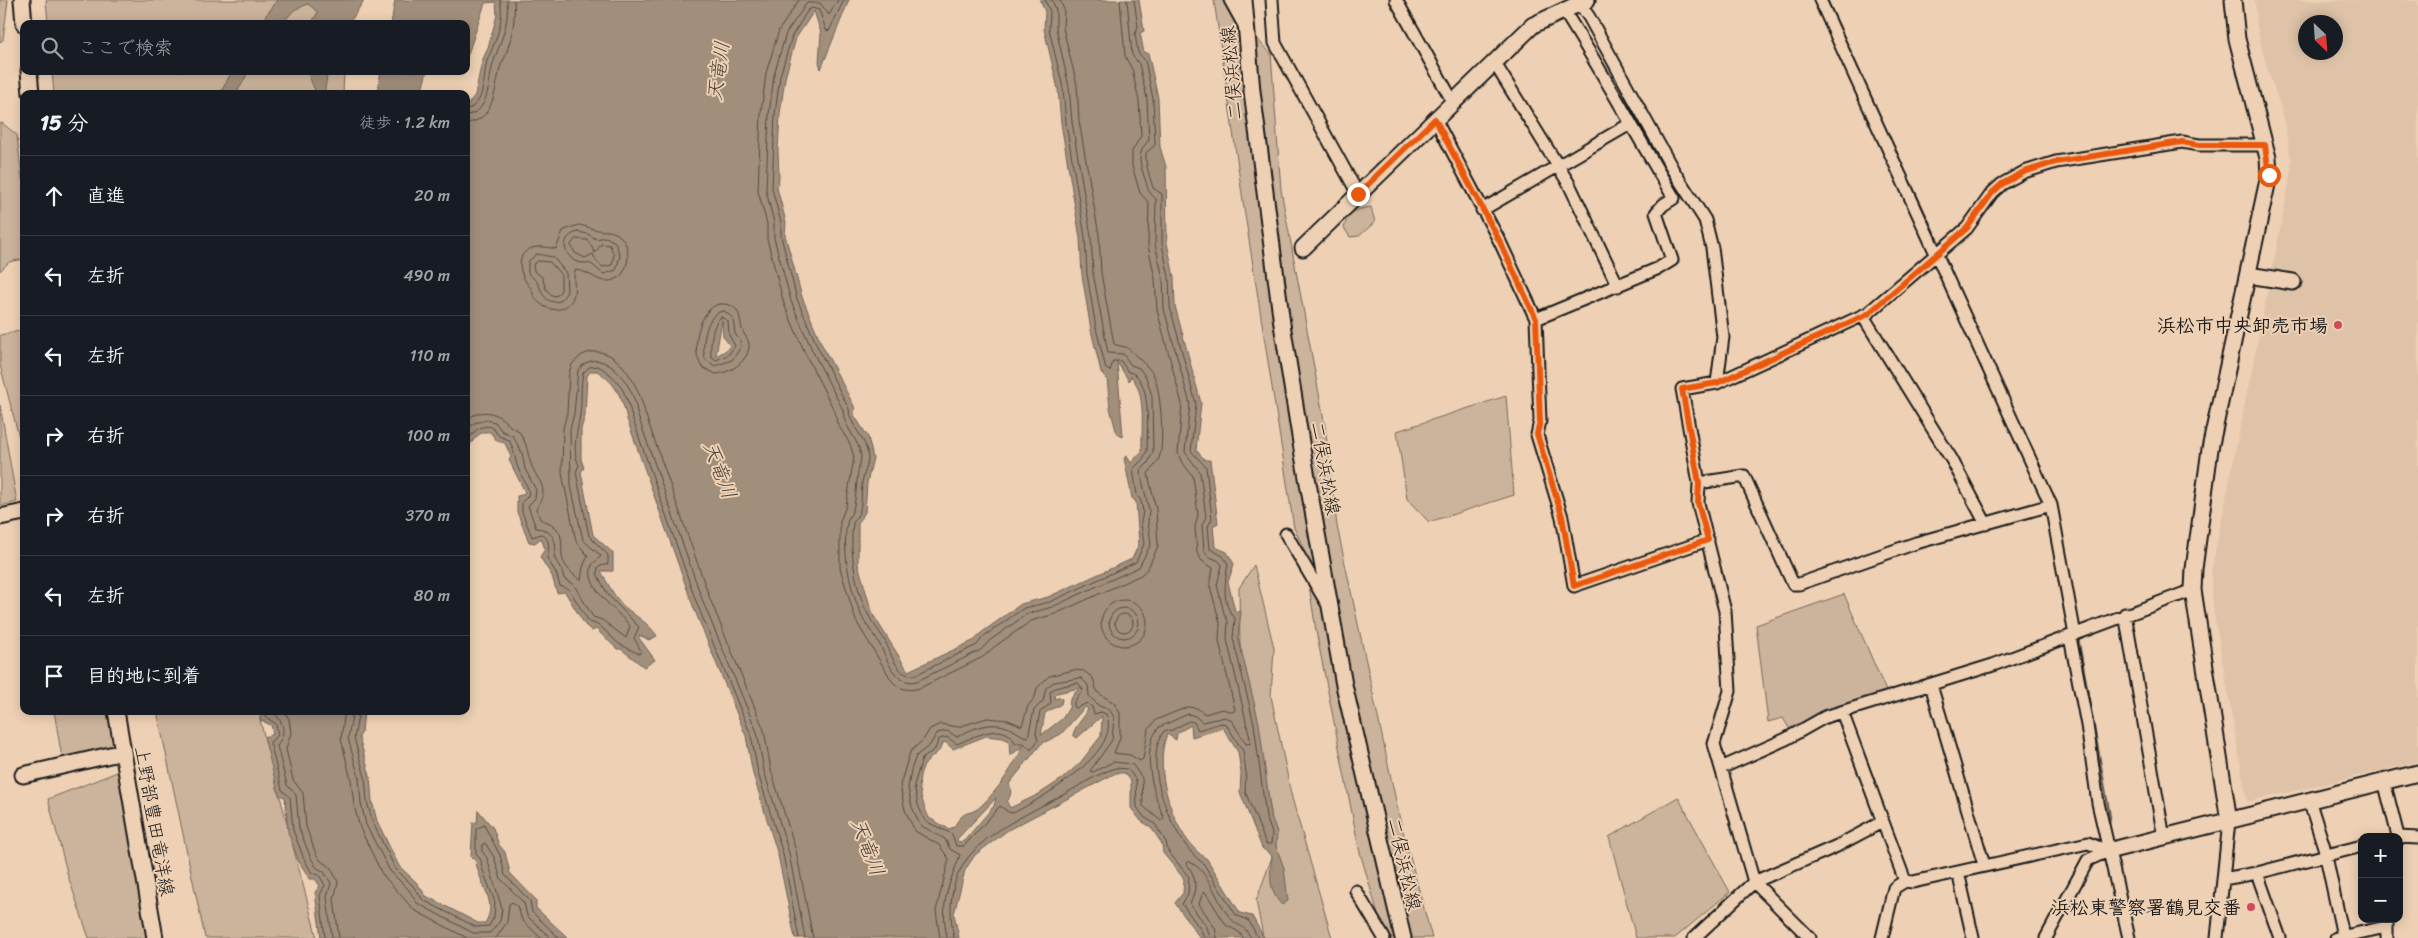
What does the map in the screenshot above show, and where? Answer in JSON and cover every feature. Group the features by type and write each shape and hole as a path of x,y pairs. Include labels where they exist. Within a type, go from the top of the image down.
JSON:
{"street":[{"path":"22,0 24,20"},
{"path":"1230,0 1248,33"},
{"name":"二俣浜松線","path":"1244,0 1252,91 1282,324 1344,685 1403,938"},
{"path":"1272,0 1276,43 1358,194"},
{"path":"1396,0 1453,102"},
{"path":"1820,0 2051,505 2108,851 2129,938"},
{"path":"2217,938 2229,821 2193,590 2196,548 2210,449 2269,175 2265,145 2237,40 2233,0"},
{"path":"1303,248 1533,25 1581,1 1673,170 1705,220 1712,248 1723,337 1717,383"},
{"path":"1536,319 1618,286 1659,268 1672,260 1656,213 1674,198 1630,124 1605,76 1564,11"},
{"path":"1494,62 1558,165 1618,286"},
{"path":"30,75 31,90"},
{"path":"1435,119 1536,319 1540,421 1537,434 1562,516 1574,586 1708,540"},
{"path":"1482,210 1630,124"},
{"path":"1810,938 1754,882 1714,744 1730,691 1725,610 1698,503 1699,483 1682,389 1717,383 1863,316 1967,228 1992,193 2002,184 2024,172 2056,162 2182,142 2199,145 2265,145"},
{"path":"2248,275 2293,282"},
{"path":"1863,316 1952,460 1986,524"},
{"path":"1699,483 1744,476 1793,584 1916,544 2051,505"},
{"path":"0,517 20,513"},
{"path":"1286,534 1331,609"},
{"path":"1721,768 1786,739 1825,717 1994,665 2125,614 2193,590"},
{"path":"2125,614 2164,838"},
{"path":"1931,685 1984,866"},
{"path":"1842,712 1905,881"},
{"name":"上野部豊田竜洋線","path":"117,715 156,938"},
{"path":"23,775 122,752"},
{"path":"2046,938 2088,860 2108,851 2418,773"},
{"path":"2384,782 2398,833"},
{"path":"2309,800 2326,854 2340,937 2387,928"},
{"path":"1694,938 1754,882 1837,846 1882,822"},
{"path":"2403,838 2418,838"},
{"path":"1882,938 1894,888 1905,881 1913,882 2088,843 2108,851"},
{"path":"2223,879 2257,873 2358,847"},
{"path":"1958,872 1973,938"},
{"path":"2257,873 2280,938"},
{"path":"1356,891 1384,938"}],"shaded area":[{"path":"0,0 8,0 3,40 0,42"},
{"path":"46,0 346,0 345,20 48,20"},
{"path":"1214,0 1225,0 1271,53 1281,190 1325,426 1337,526 1400,820 1432,938 1385,938 1359,849 1316,631 1303,547 1294,528"},
{"name":"浜松市中央卸売市場","path":"2255,0 2418,0 2418,762 2247,802 2213,607 2211,572 2291,175 2291,158 2283,114 2266,65 2257,27"},
{"path":"52,75 344,75 343,90 54,90"},
{"path":"2,123 17,135 20,161 20,260 9,262 0,271 0,124"},
{"path":"1371,207 1375,222 1359,236 1350,237 1344,228 1347,218 1357,210"},
{"path":"20,331 20,437 0,365 0,335"},
{"path":"1506,396 1514,495 1429,522 1407,499 1397,431"},
{"path":"0,405 17,502 0,506"},
{"path":"1254,565 1274,648 1271,696 1292,798 1332,938 1264,938 1263,936 1256,901 1276,846 1255,710 1240,647 1239,588"},
{"path":"1844,594 1886,691 1810,718 1790,730 1783,718 1768,722 1756,625"},
{"path":"55,715 117,715 122,748 62,758"},
{"path":"158,715 261,715 260,720 317,938 205,938"},
{"path":"125,769 160,938 89,938 68,876 48,799"},
{"path":"1678,797 1730,892 1675,938 1636,938 1609,837"}],"water":[{"path":"278,0 364,0 352,20 313,20 318,12 308,4 294,10 285,20 262,20"},
{"name":"天竜川","path":"395,0 849,0 821,69 819,62 821,33 814,11 796,38 785,78 780,114 779,178 777,188 786,222 785,235 802,297 822,345 855,408 854,415 868,437 873,458 867,483 865,512 858,524 858,564 872,613 908,671 975,640 981,633 1021,604 1048,597 1132,559 1139,544 1136,502 1132,498 1124,458 1127,456 1131,463 1142,451 1141,402 1136,384 1131,376 1129,381 1117,362 1123,437 1117,434 1110,408 1107,379 1101,372 1091,330 1082,275 1080,238 1061,123 1058,89 1044,29 1045,12 1040,0 1139,0 1144,31 1140,33 1144,53 1148,53 1158,98 1160,147 1166,167 1167,243 1174,277 1175,306 1201,403 1196,450 1205,460 1210,460 1218,523 1213,526 1215,547 1227,552 1234,564 1228,582 1235,611 1241,612 1238,637 1259,723 1271,816 1277,832 1276,846 1284,868 1288,901 1282,905 1274,894 1271,882 1272,856 1262,848 1240,792 1241,773 1238,752 1223,728 1192,737 1191,725 1177,733 1176,740 1167,734 1163,749 1164,784 1176,820 1185,836 1195,850 1207,859 1240,913 1252,916 1264,938 1200,938 1175,903 1183,893 1184,879 1163,853 1162,844 1151,827 1141,821 1131,808 1131,781 1125,773 1116,773 1008,830 975,855 965,870 954,914 959,938 795,938 778,855 753,774 746,736 693,606 623,404 614,386 597,371 591,371 587,376 585,416 581,429 581,459 584,468 581,472 593,535 613,553 613,571 601,571 611,590 621,603 654,631 657,636 649,640 639,635 639,638 655,660 644,667 621,649 617,649 596,629 592,631 585,625 565,592 557,593 552,576 540,557 545,549 541,538 535,543 529,542 517,512 517,496 525,492 509,460 511,457 505,443 497,441 490,432 486,432 479,435 470,446 470,102 475,95 482,61 488,48 497,15 496,2 485,3 470,48 470,20 392,20","holes":["722,320 723,336 730,346 716,356","1079,688 1070,699 1069,708 1062,719 1041,735 1045,713 1061,704 1062,699 1060,697 1055,699 1054,696 1057,693","1085,707 1088,709 1073,735 1077,738 1102,716 1101,736 1080,763 1062,779 1039,794 1010,808 1007,802 1011,793 1009,784 1041,744 1061,734","986,736 1003,738 1009,741 1010,756 1024,745 1005,777 988,799 977,809 964,814 954,827 949,829 929,818 921,797 919,781 923,767 939,751 943,743 945,742 953,749","996,798 994,806 964,841 958,842 957,839"]},
{"path":"230,75 247,75 238,90 222,90"},
{"path":"309,75 327,75 325,90 315,90"},
{"path":"380,75 426,75 422,90 378,90"},
{"path":"261,715 364,715 362,732 359,737 370,776 372,801 377,821 399,866 417,883 426,896 478,923 485,923 489,915 489,900 476,861 471,857 473,822 477,823 478,810 493,828 499,845 505,852 510,873 536,900 536,908 568,938 321,938 315,892 320,886 315,879 310,879 299,862 288,832 285,797 279,795 264,737 273,734 271,725 260,720"}],"waterway":[{"path":"1827,0 1886,130"},
{"path":"1891,142 1940,245"},
{"path":"1943,253 1956,284"},
{"path":"2078,638 2110,817 2108,829"}],"place":[{"name":"浜松市中央卸売市場","path":"2338,325"},
{"name":"浜松東警察署鶴見交番","path":"2251,907"}],"route":[{"path":"1358,194 1435,119 1500,242 1536,319 1540,391 1540,421 1537,434 1562,516 1574,586 1708,540 1698,503 1699,483 1682,389 1717,383 1868,314 1967,228 1992,193 2002,184 2024,172 2056,162 2182,142 2199,145 2265,145 2269,175"}]}
